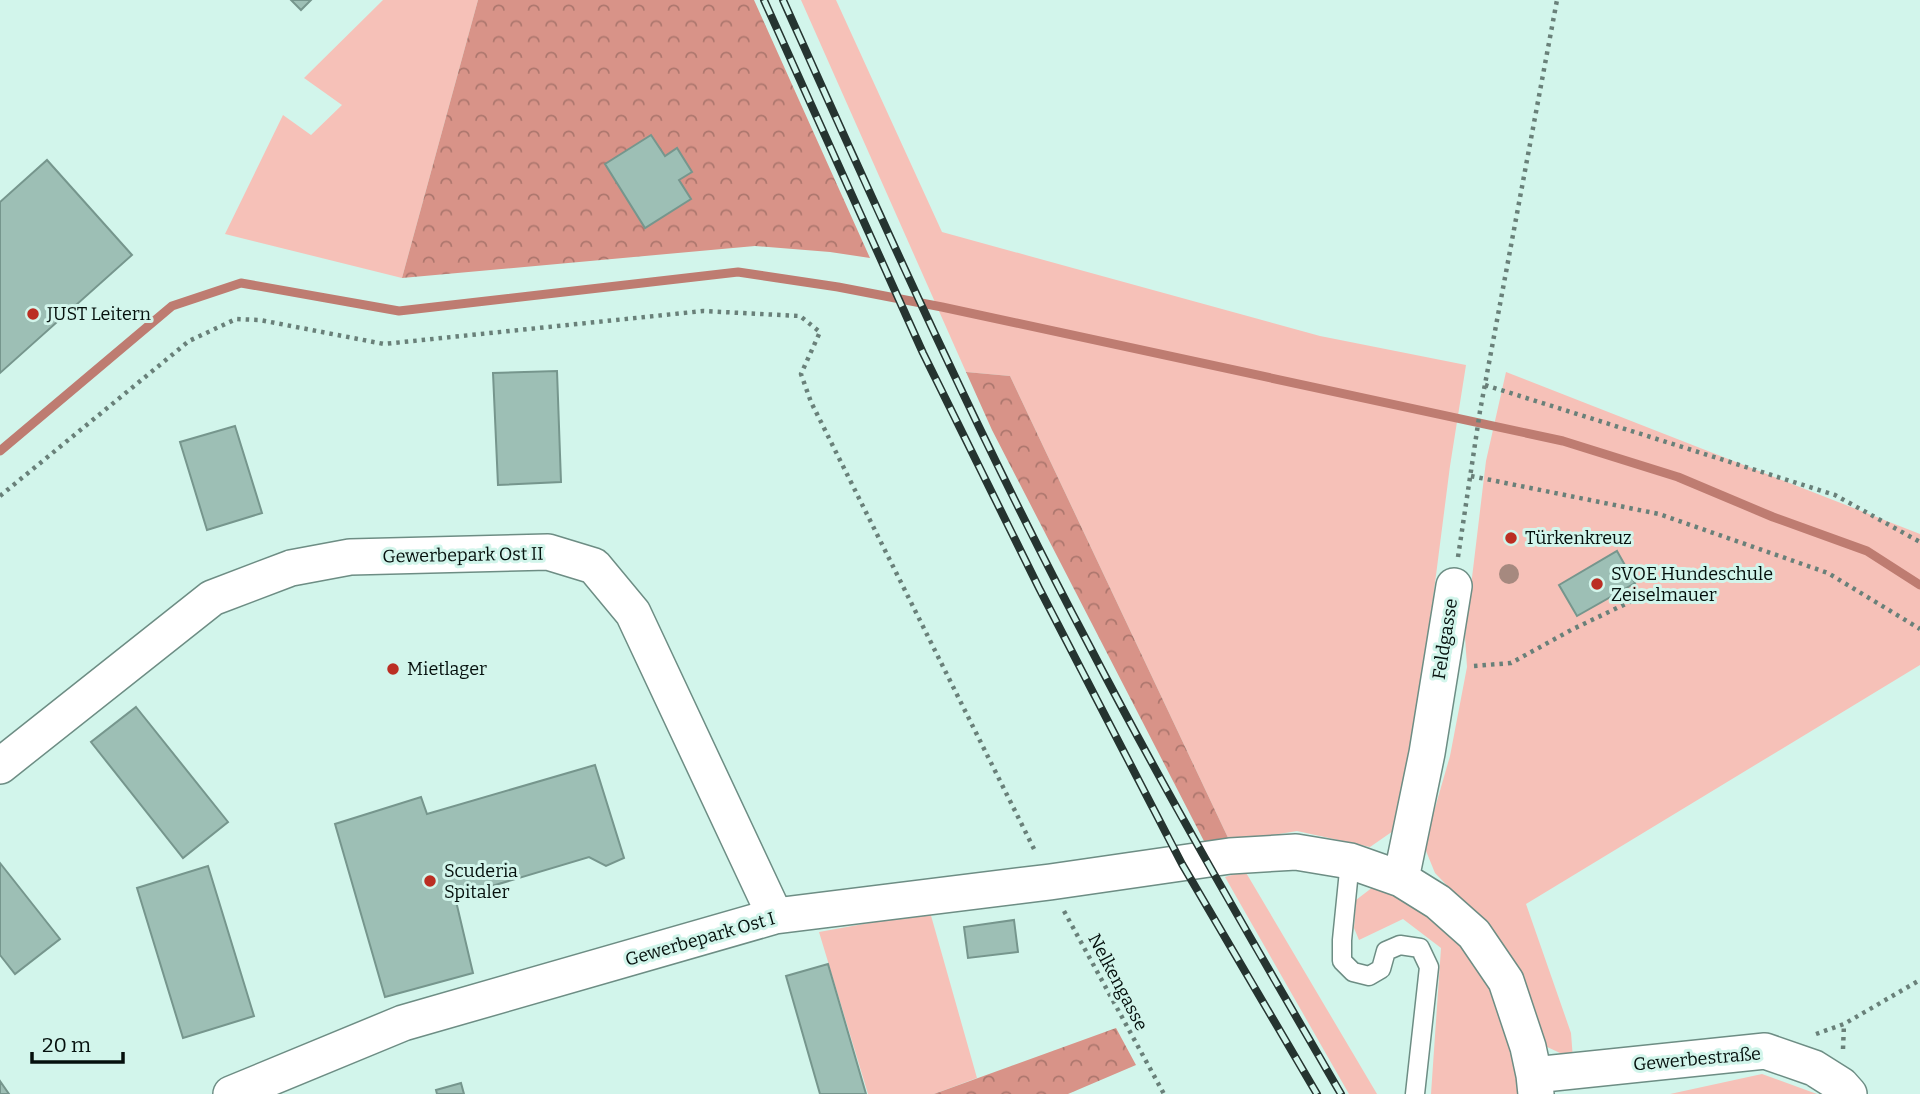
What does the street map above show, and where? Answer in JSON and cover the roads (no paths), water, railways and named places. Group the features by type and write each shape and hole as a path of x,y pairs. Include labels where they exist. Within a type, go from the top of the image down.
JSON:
{"street":[{"name":"Gewerbepark Ost II","path":"0,766 212,598 292,568 350,557 548,552 594,566 633,613 775,916"},
{"name":"Feldgasse","path":"1401,879 1427,753 1454,586"},
{"name":"Gewerbepark Ost I","path":"231,1094 403,1023 775,916 1050,882 1230,856 1296,852 1350,861 1401,879 1438,902 1474,934 1506,981 1528,1047 1535,1084"},
{"name":"Gewerbestraße","path":"1535,1084 1765,1051 1814,1069 1841,1085 1849,1094"}],"lane":[{"path":"1350,861 1342,961 1353,972 1369,976 1381,970 1386,951 1400,944 1420,948 1429,967 1415,1094"}],"waterway":[{"path":"0,451 172,306 241,283 399,311 738,272 838,287 942,307 1563,441 1678,477 1773,517 1867,551 1920,585"}],"railway":[{"path":"764,0 923,353 1039,588 1182,864 1317,1094"},
{"path":"783,0 931,326 1049,568 1181,816 1341,1094"}],"place":[{"name":"JUST Leitern","path":"33,314"},
{"name":"Türkenkreuz","path":"1511,538"},
{"name":"SVOE Hundeschule Zeiselmauer","path":"1597,584"},
{"name":"Mietlager","path":"393,669"},
{"name":"Scuderia Spitaler","path":"430,881"}]}
